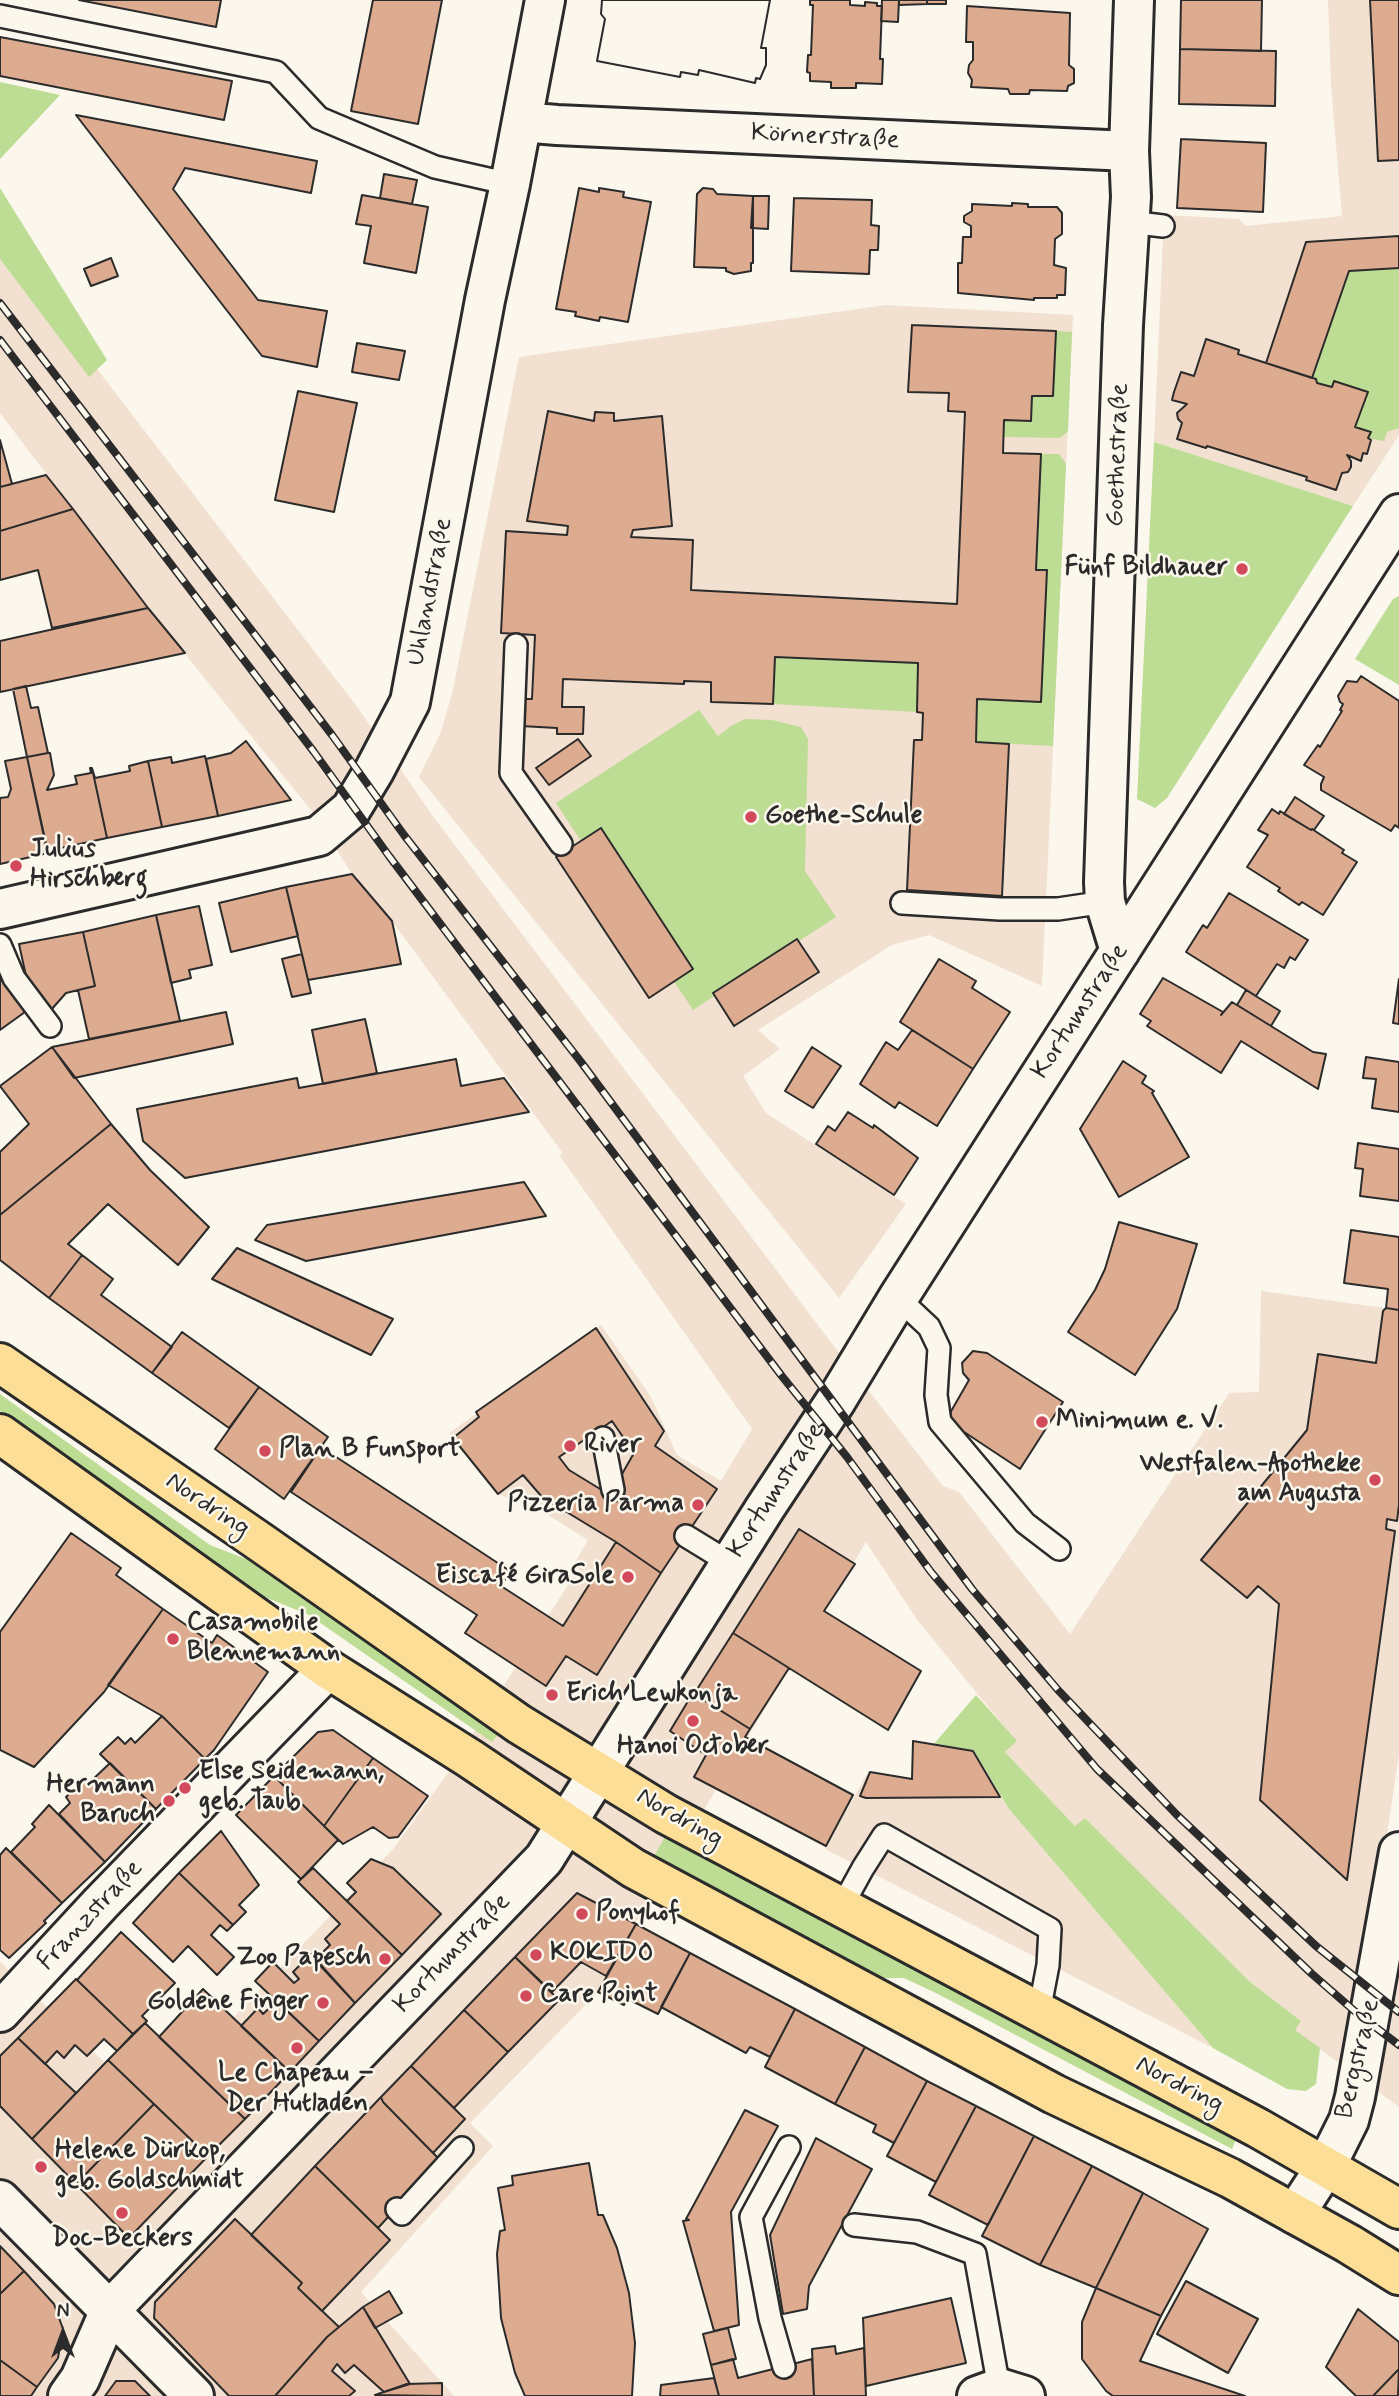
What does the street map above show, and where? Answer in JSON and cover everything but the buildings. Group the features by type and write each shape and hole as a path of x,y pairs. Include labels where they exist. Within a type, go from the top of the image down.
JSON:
{"main road":[{"name":"Nordring","path":"0,1363 519,1724 666,1814 1326,2166 1399,2209"},
{"path":"0,1434 328,1669 645,1875 1054,2094 1230,2178 1399,2275"}],"street":[{"name":"Uhlandstraße","path":"0,909 319,836 351,809 374,771 410,702 485,300 545,0"},
{"name":"Goethestraße","path":"1120,951 1105,902 1121,383 1146,224 1129,151 1134,0"},
{"name":"Körnerstraße","path":"522,122 1129,151"},
{"name":"Kortumstraße","path":"68,2396 80,2379 110,2310 544,1859 730,1563 837,1399 898,1298 1399,514"},
{"name":"Franzstraße","path":"0,2012 328,1669"},
{"name":"Bergstraße","path":"1295,2214 1326,2166 1349,2120 1399,1852"},
{"path":"0,2200 194,2396"}],"lane":[{"path":"0,16 276,72 319,118 435,167 510,184"},
{"path":"516,645 511,773 561,844"},
{"path":"902,903 1000,909 1058,909 1105,902"},
{"path":"0,944 15,978 50,1026"},
{"path":"898,1298 929,1327 939,1348 936,1395 940,1422 1025,1523 1059,1549"},
{"path":"603,1438 613,1490"},
{"path":"686,1536 730,1563"},
{"path":"842,1908 884,1835 1051,1929 1048,1965 1038,2012"},
{"path":"784,2367 770,2318 751,2217 789,2147"},
{"path":"397,2209 402,2214 462,2148"},
{"path":"854,2225 917,2232 975,2254 1000,2393"}],"shaded area":[{"path":"1328,0 1399,0 1399,435 1353,506 1154,442 1164,215 1239,219 1246,226 1342,216 1331,85"},
{"path":"0,259 89,376 97,369 358,708 435,819 830,1341 943,1486 959,1492 1070,1634 1229,1393 1259,1392 1261,1291 1399,1310 1399,1754 1374,1921 1399,1940 1399,2107 1294,2030 1301,2021 1249,1981 1085,1818 1075,1826 1005,1752 1016,1741 918,1621 866,1542 637,1920 598,1992 470,2123 493,2146 361,2292 454,2396 0,2396 0,1962 150,2106 394,1848 447,1774 579,1568 574,1564 588,1540 537,1508 498,1494 449,1433 601,1325 651,1397 677,1455 721,1481 752,1429 560,1156 562,1152 392,921 352,874 314,814 148,608 0,413"},
{"name":"Goethe-Schule","path":"886,305 1073,315 1042,986 929,935 892,945 758,1030 780,1049 743,1076 766,1113 906,1204 839,1298 419,777 441,732 453,690 519,357"},
{"path":"913,1741 973,1751 1009,1809 1213,2048 825,1849 868,1772 912,1779"}],"green space":[{"path":"0,82 60,95 0,159"},
{"path":"0,188 107,360 89,377 0,259"},
{"path":"1399,268 1399,428 1387,432 1384,441 1368,438 1370,432 1355,427 1368,392 1335,381 1332,387 1317,383 1317,380 1312,378 1349,271"},
{"path":"1056,331 1072,332 1068,431 1060,438 1004,437 1004,420 1031,421 1032,396 1053,396"},
{"path":"1154,442 1353,506 1167,798 1155,808 1137,799"},
{"path":"1041,454 1059,454 1066,464 1053,746 976,742 977,699 1041,701 1047,571 1036,570"},
{"path":"1399,596 1399,685 1355,659 1393,599"},
{"path":"775,657 918,663 917,712 773,704"},
{"path":"699,710 718,736 745,719 772,720 801,727 808,739 805,871 836,917 693,1010 556,803"},
{"path":"0,1394 210,1545 264,1566 499,1733 492,1742 309,1615 262,1596 222,1570 0,1411"},
{"path":"976,1695 1017,1741 1005,1752 1075,1826 1085,1818 1249,1981 1301,2021 1295,2030 1320,2048 1316,2084 1306,2091 1287,2089 1213,2048 1009,1809 974,1751 933,1745"},
{"path":"666,1835 1237,2137 1232,2149 938,1994 904,1978 884,1978 865,1970 653,1858"}],"railway":[{"path":"0,303 332,735 404,835 581,1062 972,1589 1058,1690 1177,1815 1316,1946 1399,2012"},
{"path":"0,340 314,752 389,856 781,1375 847,1457 931,1572 1097,1769 1312,1974 1399,2045"}],"place":[{"name":"Fünf Bildhauer","path":"1242,569"},
{"name":"Goethe-Schule","path":"751,817"},
{"name":"Julius Hirschberg","path":"16,866"},
{"name":"Minimum e. V.","path":"1042,1422"},
{"name":"River","path":"570,1446"},
{"name":"Plan B Funsport","path":"265,1451"},
{"name":"Westfalen-Apotheke am Augusta","path":"1375,1480"},
{"name":"Pizzeria Parma","path":"698,1505"},
{"name":"Eiscafé GiraSole","path":"628,1577"},
{"name":"Casamobile Blennemann","path":"173,1639"},
{"name":"Erich Lewkonja","path":"552,1695"},
{"name":"Hanoi October","path":"693,1721"},
{"name":"Else Seidemann, geb. Taub","path":"185,1788"},
{"name":"Hermann Baruch","path":"169,1801"},
{"name":"Ponyhof","path":"582,1914"},
{"name":"KOKIDO","path":"536,1955"},
{"name":"Zoo Papesch","path":"385,1959"},
{"name":"Care Point","path":"526,1996"},
{"name":"Goldene Finger","path":"323,2003"},
{"name":"Le Chapeau – Der Hutladen","path":"297,2048"},
{"name":"Helene Dürkop, geb. Goldschmidt","path":"41,2167"},
{"name":"Doc-Beckers","path":"122,2213"}]}
